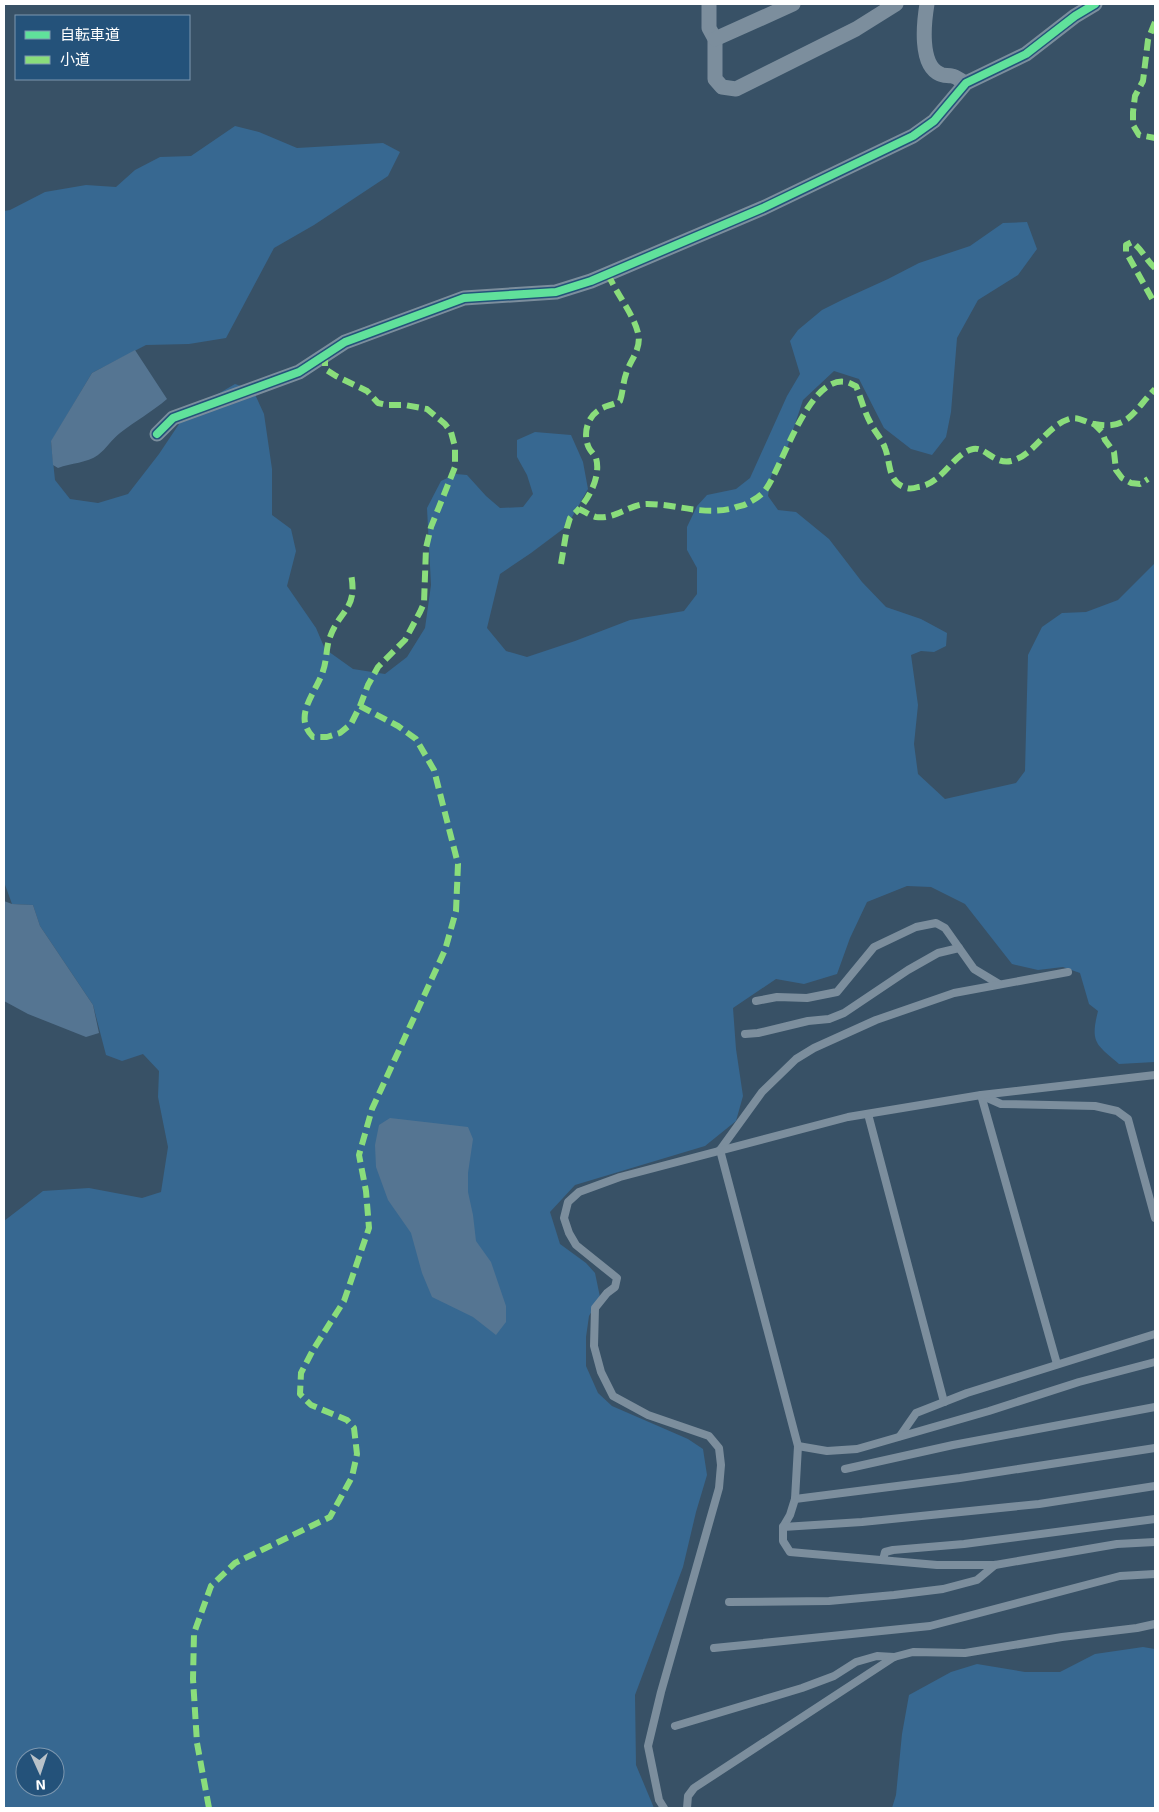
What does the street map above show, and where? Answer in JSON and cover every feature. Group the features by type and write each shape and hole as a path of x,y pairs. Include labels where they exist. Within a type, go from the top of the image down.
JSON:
{"street":[{"path":"709,4 709,28 715,39 714,79 722,87 736,89 856,29 896,4"},
{"path":"715,39 792,4"},
{"path":"927,4 924,39 932,68 940,74 954,76 966,83"},
{"path":"157,434 173,418 299,372 345,342 362,335 464,298 556,292 591,281 754,212 913,136 934,121 966,83 1026,54 1075,16 1095,4"}],"lane":[{"path":"756,1002 777,997 807,998 836,992 874,947 916,927 936,924 945,928 974,969 999,984"},
{"path":"745,1034 758,1033 808,1021 829,1019 844,1012 908,970 938,953 959,948"},
{"path":"720,1150 762,1092 796,1060 814,1048 876,1020 954,992 1068,972"},
{"path":"664,1808 660,1800 648,1746 661,1692 719,1488 721,1465 719,1448 709,1436 648,1415 613,1396 601,1372 594,1346 596,1308 607,1292 614,1287 617,1278 576,1245 569,1233 564,1218 568,1202 579,1192 620,1177 848,1117 981,1095 1155,1075"},
{"path":"981,1095 1001,1104 1095,1106 1117,1111 1123,1115 1128,1119 1155,1218"},
{"path":"981,1095 1057,1364"},
{"path":"868,1114 944,1402"},
{"path":"720,1150 798,1446 795,1499 790,1515 783,1527 783,1541 790,1552 937,1565 996,1565 1117,1544 1155,1542"},
{"path":"900,1436 916,1413 1057,1364 1155,1334"},
{"path":"798,1446 827,1451 857,1449 1079,1382 1155,1362"},
{"path":"845,1469 953,1445 1155,1407"},
{"path":"795,1499 960,1478 1155,1448"},
{"path":"783,1527 862,1522 1039,1504 1155,1486"},
{"path":"883,1560 885,1552 893,1550 964,1544 1155,1519"},
{"path":"729,1602 828,1601 942,1589 977,1580 996,1565"},
{"path":"714,1648 930,1626 1120,1576 1155,1574"},
{"path":"687,1808 688,1796 694,1788 894,1658 913,1652 965,1654 1062,1637 1155,1624"},
{"path":"675,1726 802,1688 834,1676 856,1662 876,1656 894,1658"}],"shaded area":[{"path":"235,126 259,132 297,148 383,143 400,152 388,176 314,225 274,248 226,338 189,344 146,345 92,373 51,442 55,480 70,499 98,503 128,494 159,454 187,412 235,384 253,390 264,414 272,469 272,515 291,529 296,551 287,586 316,628 325,649 353,669 385,674 407,657 425,628 431,585 427,508 441,481 456,474 467,475 500,508 523,507 533,494 527,475 517,457 517,440 535,432 571,435 583,462 588,489 567,526 500,574 487,628 506,651 527,657 630,620 684,611 697,594 697,568 687,550 687,527 697,506 707,495 736,489 750,478 787,396 800,374 790,341 798,330 822,310 919,263 970,246 1003,223 1027,222 1037,249 1018,275 978,300 957,338 951,412 946,437 932,455 911,449 884,428 859,379 834,371 803,400 785,454 771,476 768,496 778,510 796,512 829,539 862,582 886,607 921,619 947,633 946,646 934,652 921,651 911,655 918,705 914,744 918,774 945,799 1016,783 1025,771 1028,655 1042,627 1062,613 1086,612 1118,600 1155,563 1155,1062 1119,1064 1100,1047 1095,1037 1098,1011 1089,1004 1080,973 1063,967 1038,970 1012,964 965,904 931,887 907,886 867,902 850,938 837,974 804,984 776,979 733,1008 736,1049 743,1096 736,1121 705,1146 575,1185 550,1212 560,1244 586,1263 595,1273 600,1297 589,1316 586,1337 586,1366 598,1393 612,1406 688,1439 703,1449 707,1475 683,1567 635,1695 636,1765 654,1808 4,1808 4,1221 43,1191 89,1188 142,1198 161,1192 168,1147 158,1097 159,1071 143,1054 122,1061 106,1055 93,1005 40,926 33,905 12,904 4,882 4,211 10,210 45,192 86,185 116,187 135,170 160,157 191,156"},
{"path":"135,350 167,399 120,433 94,458 58,468 53,465 51,441 92,373"},
{"path":"4,901 12,904 33,905 40,926 93,1005 99,1033 86,1037 28,1014 4,1001"},
{"path":"390,1118 468,1127 473,1139 468,1173 468,1192 476,1241 491,1262 506,1306 506,1322 496,1335 473,1317 432,1297 422,1273 411,1233 388,1200 376,1167 375,1145 379,1125"},
{"path":"1143,1647 1155,1649 1155,1808 892,1808 896,1795 902,1734 909,1695 951,1672 977,1664 1025,1672 1060,1672 1095,1654"}],"marked path":[{"path":"1155,22 1148,40 1143,81 1135,96 1133,112 1133,125 1139,135 1155,138"},
{"path":"1155,268 1132,242 1126,245 1126,252 1155,304"},
{"path":"608,274 633,319 639,339 637,349 625,377 620,401 603,407 595,413 587,428 587,443 596,458 597,471 591,492 579,509 596,517 609,516 634,506 647,504 711,511 734,508 746,504 758,497 766,489 809,406 820,392 833,384 848,382 856,386 868,418 884,445 893,477 896,482 907,488 927,485 941,475 959,456 973,449 981,450 1005,462 1019,458 1034,447 1053,428 1072,418 1106,425 1123,422 1136,411 1155,389"},
{"path":"325,354 325,369 367,391 378,403 427,409 445,424 451,432 455,447 455,467 431,527 426,548 424,603 420,612 405,640 378,667 351,724 340,733 327,737 313,737 307,729 305,713 323,671 330,637 350,602 353,586 351,574"},
{"path":"1093,423 1102,432 1105,440 1114,452 1116,470 1122,478 1131,483 1140,484 1148,479"},
{"path":"561,564 570,518 579,509"},
{"path":"209,1808 197,1743 193,1679 194,1633 211,1586 235,1563 330,1517 352,1477 357,1454 354,1428 347,1420 311,1405 300,1394 301,1373 344,1301 369,1228 366,1191 359,1155 372,1109 445,950 456,911 458,864 434,770 416,739 398,726 360,706"}],"cycle path":[{"path":"157,434 173,418 299,372 345,342 464,298 556,292 591,281 763,208 913,136 934,121 966,83 1026,54 1075,16 1095,4"}]}
